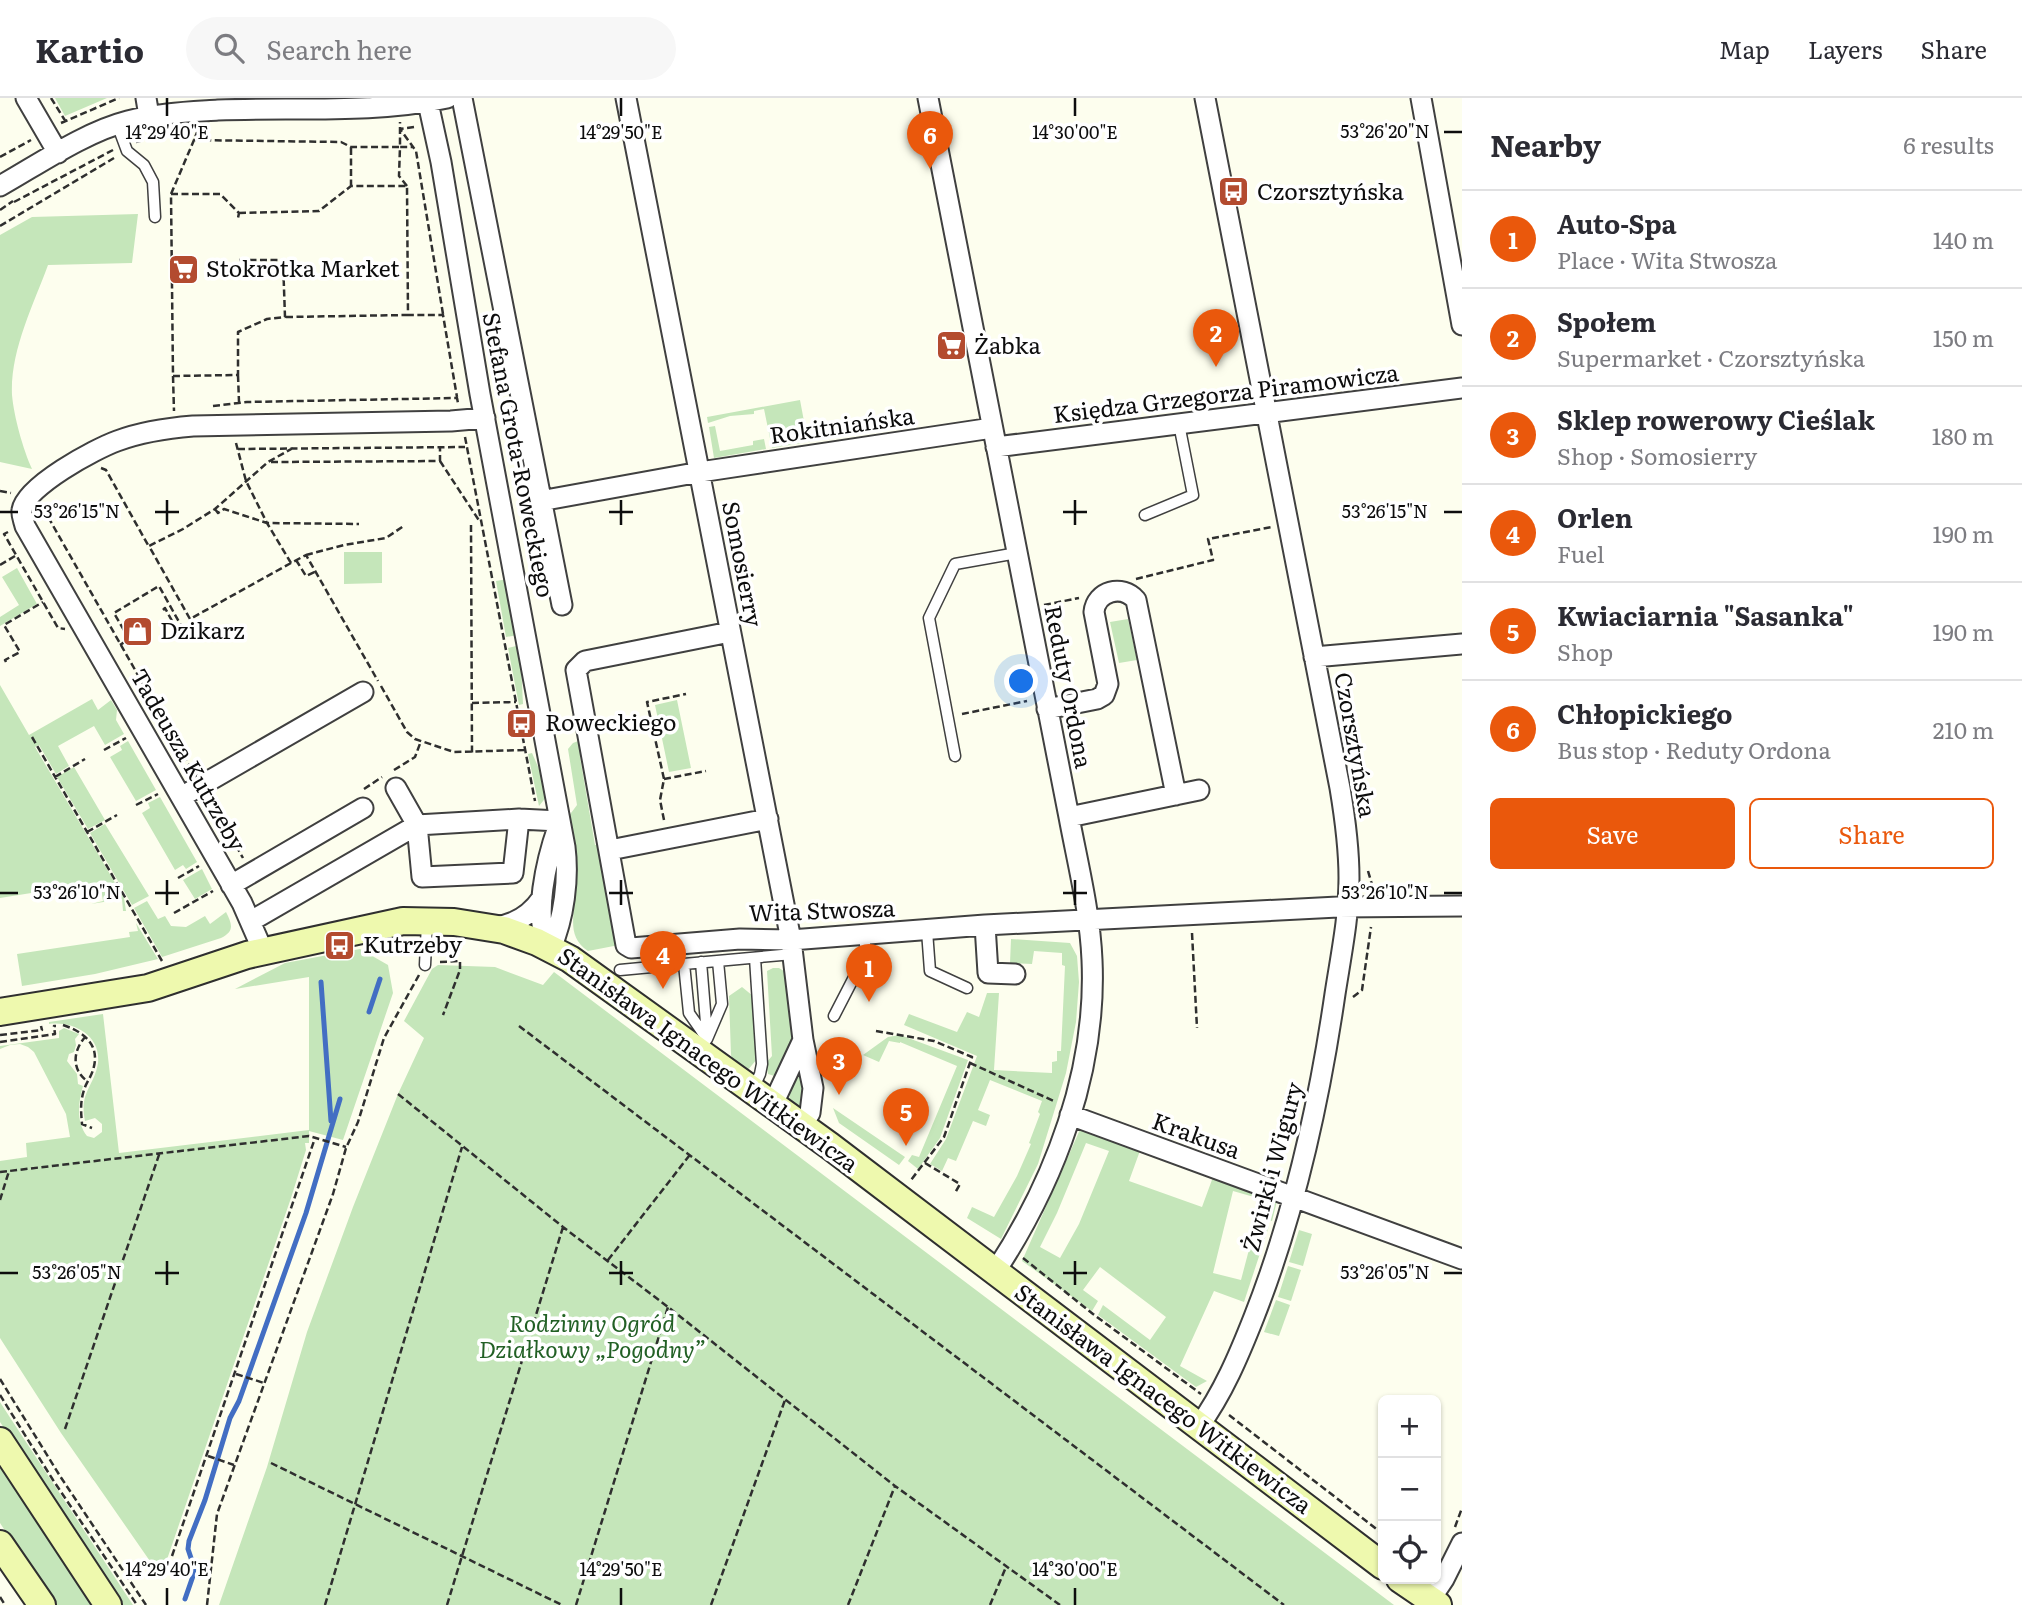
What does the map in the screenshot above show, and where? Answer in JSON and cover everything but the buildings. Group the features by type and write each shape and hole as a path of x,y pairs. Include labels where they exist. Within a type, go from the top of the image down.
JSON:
{"street":[{"path":"26,98 58,153"},
{"name":"Stefana Grota-Roweckiego","path":"462,98 562,605"},
{"name":"Somosierry","path":"626,98 792,947 803,1040 813,1095 810,1113 801,1126"},
{"name":"Reduty Ordona","path":"928,98 1069,817 1088,921 1092,961 1091,1005 1084,1065 1071,1112 1042,1189 1017,1238 995,1272"},
{"name":"Czorsztyńska","path":"1205,98 1346,824 1349,861 1348,907"},
{"path":"1421,98 1462,325"},
{"path":"0,186 148,107 206,111 400,106 434,99"},
{"name":"Stefana Grota-Roweckiego","path":"434,99 441,162 485,418 565,847 566,870 559,926 551,948"},
{"name":"Księdza Grzegorza Piramowicza","path":"994,438 1179,424 1462,388"},
{"path":"20,495 118,441 180,427 462,421 485,418"},
{"name":"Rokitniańska","path":"700,472 994,438"},
{"name":"Stefana Grota-Roweckiego","path":"540,501 700,472"},
{"name":"Tadeusza Kutrzeby","path":"20,495 25,526 181,797 224,887 251,921 263,951"},
{"path":"1045,703 1097,699 1107,691 1107,675 1094,612 1099,598 1106,593 1126,592 1136,600 1177,795"},
{"name":"Wita Stwosza","path":"730,632 585,661 576,670 626,946 631,948 740,939 792,947 864,935 985,925 1348,907 1462,906"},
{"path":"1314,657 1462,644"},
{"path":"181,797 363,692"},
{"path":"396,788 417,825 422,877 513,873 519,819"},
{"path":"1069,817 1199,790"},
{"path":"224,887 363,808"},
{"path":"251,921 417,825 519,819 559,821"},
{"path":"610,850 768,819"},
{"name":"Stefana Grota-Roweckiego","path":"551,948 543,932 542,898 559,821"},
{"path":"486,927 501,926 522,918 533,910 542,898"},
{"name":"Żwirki i Wigury","path":"1199,1426 1242,1348 1263,1294 1294,1197 1326,1053 1348,907"},
{"name":"Stanisława Ignacego Witkiewicza","path":"0,1012 148,988 263,951 382,924 427,920 515,933 570,959 702,1046 762,1098 918,1212 1378,1562"},
{"path":"985,925 988,977 1016,974"},
{"path":"762,1098 803,1040"},
{"name":"Krakusa","path":"1071,1112 1462,1259"},
{"path":"0,1441 108,1605"},
{"path":"1407,1584 1434,1602 1462,1543"},
{"path":"0,1544 41,1605"}],"lane":[{"path":"117,124 125,148 144,165 153,182 155,217"},
{"path":"1145,515 1194,495 1179,424"},
{"path":"956,756 929,618 955,564 1017,553"},
{"path":"425,963 427,920"},
{"path":"928,931 930,971 967,988"},
{"path":"834,1016 866,954 864,935"},
{"path":"620,970 755,957 792,947"},
{"path":"755,957 762,1064 758,1082 762,1098"},
{"path":"702,1046 722,1004 718,961"},
{"path":"701,962 702,1046"},
{"path":"684,964 689,1013 702,1046"}],"path":[{"path":"51,98 65,122"},
{"path":"55,126 119,98"},
{"path":"400,106 399,176 407,186 408,315"},
{"path":"177,413 174,414 171,194 206,111"},
{"path":"400,129 424,126"},
{"path":"400,129 416,151 457,398 528,771"},
{"path":"14,202 104,153 173,134 194,140 413,146"},
{"path":"351,146 351,186"},
{"path":"0,226 125,148"},
{"path":"239,213 319,211 351,186 407,186"},
{"path":"171,194 220,194 239,213 239,218"},
{"path":"239,260 284,260 285,317"},
{"path":"239,402 237,332 267,319 443,315"},
{"path":"173,376 238,375"},
{"path":"213,407 239,402 457,398"},
{"path":"232,425 246,481 291,563"},
{"path":"440,446 440,461 482,525"},
{"path":"238,449 467,447"},
{"path":"149,546 215,509 268,462 293,448"},
{"path":"268,462 440,461"},
{"path":"96,466 106,470 190,619 306,555 386,538 405,525"},
{"path":"20,495 40,498 41,506 252,873"},
{"path":"215,509 218,513 224,509 267,523 359,524"},
{"path":"1136,600 1132,580 1213,560 1208,539 1289,524"},
{"path":"471,525 472,753"},
{"path":"12,526 10,531 4,534 58,628 67,630"},
{"path":"306,555 407,732 415,739 454,752 524,750"},
{"path":"0,565 17,556"},
{"path":"296,561 306,576 317,571"},
{"path":"120,645 129,639 114,613 159,586 183,629"},
{"path":"1028,608 1106,593"},
{"path":"6,662 20,652 4,625 43,602"},
{"path":"163,610 165,608 178,632"},
{"path":"196,616 198,620"},
{"path":"672,838 670,823 665,824 660,800 664,779 647,702 686,694"},
{"path":"472,703 516,702"},
{"path":"948,717 1045,703"},
{"path":"104,750 128,737 124,729"},
{"path":"32,737 162,961"},
{"path":"55,776 85,759"},
{"path":"664,779 706,771"},
{"path":"136,805 161,792"},
{"path":"87,832 117,815"},
{"path":"178,878 202,864"},
{"path":"174,913 224,887"},
{"path":"1192,934 1197,1028"},
{"path":"207,1605 217,1514 334,1194 346,1147 358,1122 384,1038 425,963 460,961 460,970 443,1015"},
{"path":"0,1042 55,1034 54,1026 62,1025 86,1036 94,1048 95,1059 81,1103 82,1124 92,1128"},
{"path":"519,1026 1284,1605"},
{"path":"876,1031 933,1041 972,1057 944,1137 911,1181 919,1187"},
{"path":"86,1036 78,1046 75,1060 79,1073 88,1082"},
{"path":"970,1063 1071,1112"},
{"path":"398,1094 563,1227 895,1486 1060,1605"},
{"path":"0,1172 309,1136 346,1147"},
{"path":"172,1556 315,1139"},
{"path":"325,1605 463,1147"},
{"path":"65,1429 160,1152"},
{"path":"608,1260 690,1156"},
{"path":"925,1163 960,1184 955,1193"},
{"path":"0,1200 9,1171"},
{"path":"447,1605 563,1227"},
{"path":"1022,1249 1023,1261 1194,1391 1202,1394 1205,1390"},
{"path":"576,1605 668,1307"},
{"path":"236,1374 264,1383"},
{"path":"0,1379 60,1476 146,1605"},
{"path":"0,1395 137,1605"},
{"path":"711,1605 785,1400"},
{"path":"1225,1412 1378,1530"},
{"path":"206,1456 234,1465"},
{"path":"271,1463 562,1605"},
{"path":"848,1605 895,1486"},
{"path":"990,1605 1006,1567"},
{"path":"0,1597 5,1605"}],"green space":[{"path":"55,98 107,98 65,116"},
{"path":"138,214 132,263 48,265 24,329 12,378 15,413 32,469 0,462 0,235 32,217"},
{"path":"800,400 806,432 811,432 813,441 772,448 764,409 754,411 754,414 730,416 708,423 707,417"},
{"path":"715,426 720,451 753,445 753,441 764,439 766,449 714,458 709,427"},
{"path":"344,552 382,552 382,583 344,584"},
{"path":"17,568 37,604 0,626 0,617 19,605 2,577"},
{"path":"508,579 518,635 506,637 496,581"},
{"path":"1128,619 1137,660 1119,663 1110,622"},
{"path":"520,645 523,704 519,705 508,648"},
{"path":"0,685 29,735 92,699 98,710 111,700 117,710 116,720 124,734 105,745 94,726 58,746 69,766 56,774 39,745 35,747 124,898 126,911 123,911 122,899 91,904 103,901 100,882 0,898"},
{"path":"677,700 691,768 669,772 655,705"},
{"path":"581,740 583,756 580,757 595,845 603,844 619,945 588,951 574,932 574,908 567,907 568,817 577,805 568,749"},
{"path":"128,741 156,790 136,801 110,757 122,750 120,746"},
{"path":"532,753 543,778 547,796 539,806 528,754"},
{"path":"74,767 105,820 88,829 57,777"},
{"path":"160,797 197,862 186,869 183,865 175,870 142,813 150,808 148,803"},
{"path":"105,824 149,896 132,905 90,833"},
{"path":"202,869 212,889 195,899 183,880"},
{"path":"147,901 158,919 165,916 171,926 186,927 205,916 210,924 226,912 231,924 230,930 221,938 162,957 134,908"},
{"path":"136,923 158,959 95,974 22,986 17,954 130,937 129,932 138,931"},
{"path":"1011,939 1070,943 1077,956 1079,982 1076,1022 1066,1073 1038,1164 1001,1239 967,1218 972,1207 994,1217 1031,1144 1029,1143 1042,1101 990,1080 978,1110 990,1115 986,1126 973,1121 956,1161 948,1158 942,1171 930,1164 946,1139 977,1056 904,1025 909,1014 957,1032 967,1012 979,1017 987,993 999,993 994,1070 1052,1073 1052,1062 1057,1061 1057,1051 1061,1051 1065,966 1062,965 1062,953 1034,951 1032,964 1010,963"},
{"path":"360,949 388,965 393,993 343,1140 309,1131 309,1143 305,1143 306,1150 291,1198 161,1577 61,1433 0,1338 0,1161 27,1157 26,1143 70,1137 66,1114 34,1052 20,1044 0,1049 0,1046 59,1038 59,1031 64,1028 79,1034 75,1039 74,1052 69,1054 67,1061 77,1074 78,1084 83,1086 79,1106 83,1131 94,1138 102,1132 102,1124 95,1118 85,1121 84,1103 98,1063 95,1045 84,1032 76,1028 49,1022 103,1014 119,1153 309,1130 309,977 235,989 285,963"},
{"name":"Rodzinny Ogród Działkowy „Pogodny”","path":"438,965 495,967 543,985 554,972 1394,1605 219,1605 267,1467 307,1332 353,1207 398,1094 424,1038 404,1021 432,969"},
{"path":"773,968 787,973 795,1035 778,1077 768,1074 766,1063 772,1056 767,971"},
{"path":"742,987 753,996 757,1059 747,1071 733,1062 731,1055 729,996"},
{"path":"900,1035 968,1060 940,1138 918,1169 908,1161 912,1155 919,1157 957,1066 900,1042 889,1041 879,1062 863,1055 888,1037"},
{"path":"805,1067 802,1105 797,1109 789,1104 790,1091 799,1068"},
{"path":"833,1108 905,1157 899,1165 839,1123"},
{"path":"1082,1125 1141,1148 1129,1181 1202,1207 1213,1177 1274,1197 1277,1201 1272,1221 1257,1217 1261,1199 1233,1191 1213,1273 1241,1280 1256,1223 1269,1226 1244,1302 1214,1291 1180,1366 1207,1381 1196,1387 1098,1315 1103,1305 1150,1340 1166,1317 1100,1267 1083,1290 1098,1301 1092,1311 1022,1261","holes":["1086,1143 1109,1151 1079,1224 1060,1258 1040,1247"]},
{"path":"1299,1230 1312,1234 1303,1266 1289,1262"},
{"path":"1288,1266 1301,1270 1291,1301 1278,1297"},
{"path":"1276,1300 1290,1305 1279,1336 1264,1332"},
{"path":"0,1402 133,1605 123,1605 0,1422"},
{"path":"0,1455 99,1605 54,1605 0,1523"}],"waterway":[{"path":"369,1012 380,979"},
{"path":"321,982 331,1121"},
{"path":"185,1599 194,1567 188,1549 189,1541 205,1500 230,1418 239,1401 306,1213 340,1099"}],"place":[{"name":"Chłopickiego","path":"930,169"},
{"name":"Czorsztyńska","path":"1234,192"},
{"name":"Stokrotka Market","path":"183,269"},
{"name":"Żabka","path":"951,346"},
{"name":"Społem","path":"1216,367"},
{"name":"Dzikarz","path":"137,631"},
{"name":"Roweckiego","path":"522,723"},
{"name":"Kutrzeby","path":"340,945"},
{"name":"Orlen","path":"663,989"},
{"name":"Auto-Spa","path":"869,1002"},
{"name":"Sklep rowerowy Cieślak","path":"839,1095"},
{"name":"Kwiaciarnia \"Sasanka\"","path":"906,1146"}]}
